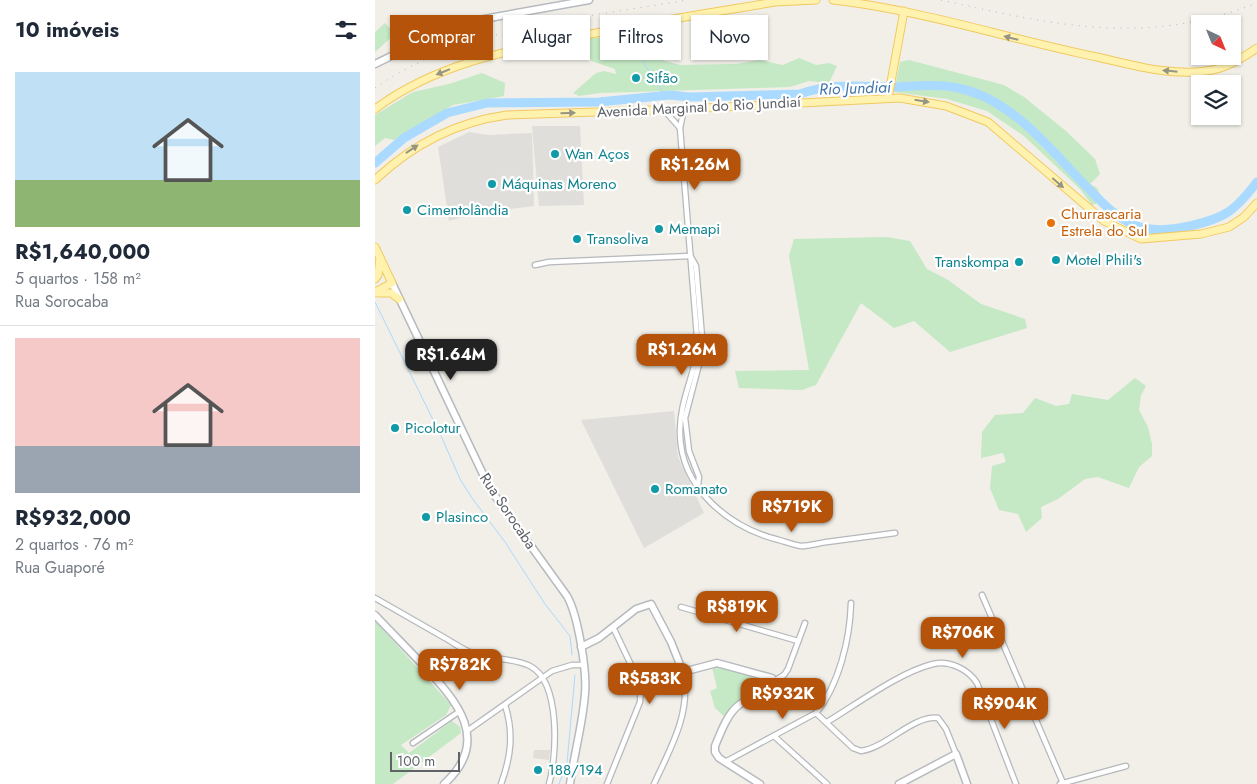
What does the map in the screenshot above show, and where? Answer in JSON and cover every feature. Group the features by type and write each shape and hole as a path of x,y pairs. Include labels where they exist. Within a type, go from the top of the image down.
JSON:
{"main road":[{"path":"375,109 416,82 467,62 518,48 775,2 816,0"},
{"path":"833,0 879,5 1032,44 1155,69 1179,72 1208,71 1224,68 1257,48"},
{"path":"888,96 904,11"},
{"name":"Avenida Marginal do Rio Jundiaí","path":"375,180 390,166 427,140 471,122 507,115 684,110 888,96 939,104 988,122 1105,221 1141,239 1201,234 1229,226 1244,217 1257,203"},
{"name":"Rua Sorocaba","path":"375,247 392,283"},
{"path":"380,257 377,277 388,274"},
{"path":"375,292 392,283"},
{"path":"375,292 391,293 399,298"}],"street":[{"path":"375,64 425,40 484,19 589,0"},
{"path":"664,110 680,128"},
{"path":"684,110 680,128 698,349 694,371 685,396 680,436 687,466 712,506 727,518 757,535 801,546 895,533"},
{"path":"535,265 549,262 690,256"},
{"name":"Rua Sorocaba","path":"392,283 490,489 571,602 581,646 585,692 570,784"},
{"path":"982,595 1062,784 1126,766"},
{"path":"375,598 475,654 525,663 533,667 542,678 555,721 555,752 549,784"},
{"path":"722,760 774,736 815,714 823,704 830,689 847,641 851,603"},
{"path":"581,646 599,638 645,604 651,604 654,608 683,672 686,685 682,717 654,784"},
{"path":"681,607 798,641"},
{"path":"375,615 441,684 460,711 467,731 467,746 464,757 454,775 444,784"},
{"path":"760,784 722,760 715,752 715,746 731,713 738,705 770,688 774,681 784,675 805,623"},
{"path":"607,784 640,702 641,686 613,627"},
{"path":"683,672 717,663 765,675 774,681"},
{"path":"467,731 559,668 572,664 582,665"},
{"path":"827,722 893,683 934,664 955,666 974,678 1017,784"},
{"path":"501,784 511,753 511,735 505,705"},
{"path":"413,743 460,711"},
{"path":"815,714 827,722 853,748 861,751 919,722 932,717 938,718 946,729 967,784"},
{"path":"774,736 827,784"},
{"path":"899,784 956,754"}],"shaded area":[{"path":"532,126 580,126 584,205 539,206"},
{"path":"469,132 489,135 532,133 534,206 476,213 449,221 438,147"},
{"name":"Romanato","path":"674,411 678,457 704,513 644,548 581,420"},
{"path":"534,750 550,750 549,760 533,758"}],"green space":[{"path":"385,23 390,28 390,38 375,52 375,32"},
{"path":"600,37 600,60 662,60 680,65 736,64 759,60 783,65 799,58 816,65 829,63 837,66 829,83 809,81 790,87 600,93 579,96 573,93 596,73 604,71 616,74 615,69 591,61 590,38"},
{"path":"909,60 1004,85 1024,97 1066,131 1095,159 1100,174 1090,184 1097,188 1101,196 1096,204 1092,205 1080,189 1024,136 987,111 947,99 894,92 900,62"},
{"path":"482,73 505,83 504,96 453,105 394,140 385,138 375,146 375,115 413,92 449,84"},
{"path":"887,237 910,241 927,269 948,280 981,304 1025,319 1027,328 950,352 914,321 894,328 861,303 816,385 802,390 739,388 735,371 809,370 789,256 794,239"},
{"path":"1135,378 1146,386 1141,395 1139,410 1148,427 1152,444 1152,456 1139,467 1129,488 1098,477 1085,479 1058,499 1041,507 1042,518 1026,532 1018,514 999,510 990,488 992,466 1006,462 1003,453 981,458 982,432 995,415 1023,413 1035,398 1056,406 1069,404 1072,394 1108,400"},
{"path":"375,621 451,705 446,715 401,745 409,753 452,721 460,727 461,733 393,784 375,784"},
{"path":"712,667 724,667 770,681 769,685 736,703 725,717 715,708 710,691 717,688"}],"waterway":[{"path":"642,60 665,96"},
{"name":"Rio Jundiaí","path":"375,163 404,138 447,113 487,103 599,102 670,95 689,97 800,94 812,90 836,87 936,86 958,88 973,92 992,100 1008,111 1042,140 1106,206 1119,217 1140,227 1169,229 1212,220 1235,207 1257,182"},
{"path":"375,302 442,438 460,479 505,542 545,604 570,636 572,655"},
{"path":"559,784 567,763 575,675"}],"railway":[{"path":"375,88 409,67 446,51 485,38 566,20 687,0"},
{"path":"941,0 1061,24 1137,28 1176,25 1216,17 1257,3"}],"place":[{"name":"Sifão","path":"636,78"},
{"name":"Wan Aços","path":"555,154"},
{"name":"Máquinas Moreno","path":"492,184"},
{"name":"Cimentolândia","path":"407,210"},
{"name":"Churrascaria Estrela do Sul","path":"1051,223"},
{"name":"Memapi","path":"659,229"},
{"name":"Transoliva","path":"577,239"},
{"name":"Motel Phili's","path":"1056,260"},
{"name":"Transkompa","path":"1019,262"},
{"name":"Picolotur","path":"395,428"},
{"name":"Romanato","path":"655,489"},
{"name":"Plasinco","path":"426,517"},
{"name":"188/194","path":"538,770"}]}
